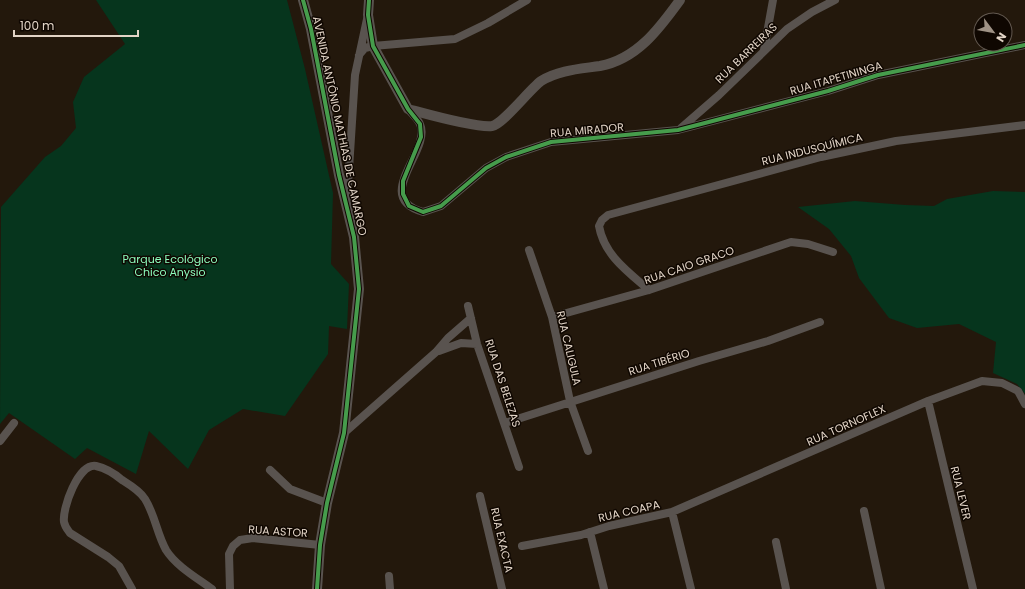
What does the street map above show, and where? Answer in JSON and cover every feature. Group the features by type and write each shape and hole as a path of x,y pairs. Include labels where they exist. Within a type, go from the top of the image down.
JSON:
{"street":[{"name":"AVENIDA ANTÔNIO MATHIAS DE CAMARGO","path":"303,0 311,29 339,175 354,237 359,289 344,433 327,503 320,545 317,589"},
{"path":"347,203 355,75 368,15 369,0"},
{"path":"359,56 365,48 373,46 455,39 488,23 526,0"},
{"path":"368,15 373,46 408,110 479,125 493,126 503,119 542,81 573,69 601,66 622,60 642,46 663,23 680,0"},
{"path":"764,50 773,0"},
{"name":"RUA BARREIRAS","path":"678,130 719,95 787,29 812,12 835,0"},
{"name":"RUA ITAPETININGA","path":"678,130 828,91 878,75 1025,45"},
{"name":"RUA MIRADOR","path":"408,110 420,124 421,137 403,181 403,194 409,206 423,212 441,206 486,168 506,157 527,149 551,142 678,130"},
{"name":"RUA INDUSQUÍMICA","path":"649,290 610,254 605,246 599,226 602,220 608,215 821,156 896,141 1025,125"},
{"name":"RUA CAIO GRACO","path":"552,317 649,290 791,242 808,244 833,252"},
{"name":"RUA CALIGULA","path":"529,250 552,317 570,401 588,451"},
{"name":"RUA DAS BELEZAS","path":"468,306 477,344 519,467"},
{"path":"344,433 436,352 448,338 471,318"},
{"name":"RUA TIBÉRIO","path":"504,423 570,401 768,341 820,322"},
{"path":"436,352 461,343 477,344"},
{"name":"RUA TORNOFLEX","path":"672,512 928,401 982,382 1002,383 1018,391 1025,404"},
{"name":"RUA LEVER","path":"928,401 973,589"},
{"path":"0,441 14,423"},
{"path":"132,589 119,566 65,527 64,521 66,503 72,488 83,472 90,467 94,466 116,475 145,498 167,551 178,563 212,589"},
{"path":"270,470 290,488 327,503"},
{"name":"RUA EXACTA","path":"480,496 502,589"},
{"path":"864,511 881,589"},
{"path":"672,512 691,589"},
{"name":"RUA COAPA","path":"522,546 590,532 672,512"},
{"name":"RUA COAPA","path":"590,532 604,589"},
{"name":"RUA ASTOR","path":"230,589 229,554 233,546 240,540 253,538 320,545"},
{"path":"776,542 786,589"},
{"path":"389,576 390,589"}],"green space":[{"name":"Parque Ecológico Chico Anysio","path":"96,0 287,0 305,69 333,193 331,264 349,284 347,329 329,326 328,354 285,416 243,409 209,430 188,469 149,431 136,474 87,448 75,459 9,413 0,424 1,207 45,157 61,146 76,128 73,102 84,77 125,44"},
{"path":"993,191 1025,192 1025,394 1017,384 993,373 996,342 959,324 917,328 889,318 859,278 851,256 829,229 798,207 855,201 934,206 947,199"}],"cycle path":[{"path":"303,0 311,29 339,175 354,237 359,289 344,433 327,503 320,545 317,589"},
{"path":"369,0 368,15 373,46 408,109 420,124 421,137 403,181 403,194 409,206 423,212 441,206 486,168 506,157 551,142 678,130 828,91 878,75 1025,45"}]}
